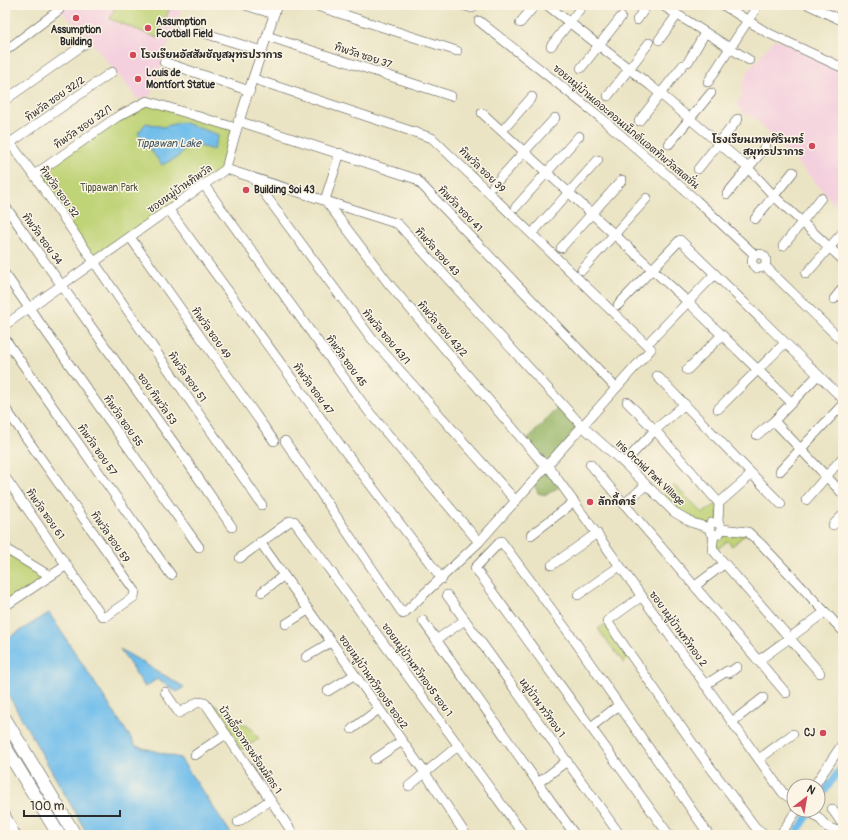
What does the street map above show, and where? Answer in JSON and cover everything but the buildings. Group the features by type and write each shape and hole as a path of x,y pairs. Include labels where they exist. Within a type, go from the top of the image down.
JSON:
{"highway":[{"path":"5,719 75,835"},
{"path":"5,747 58,835"}],"street":[{"path":"245,5 276,10"},
{"path":"314,5 457,51"},
{"path":"462,5 472,8"},
{"path":"520,23 535,5"},
{"path":"547,5 660,94 748,168 774,196 843,260"},
{"path":"550,46 583,5"},
{"path":"637,20 647,5"},
{"path":"662,5 749,60"},
{"path":"723,5 766,32 843,68"},
{"path":"708,82 758,5"},
{"path":"810,5 843,21"},
{"path":"5,51 59,10"},
{"name":"ซอยหมู่บ้านทิพวัล","path":"5,325 226,169 237,124 250,91 276,10"},
{"path":"659,40 678,15"},
{"path":"581,68 621,17"},
{"name":"ซอยหมู่บ้านเดอะคอนเน็กต์แอตทิพวัลสเตชั่น","path":"479,21 600,117 696,200 755,255 752,262 754,266 760,268 765,266 843,342"},
{"path":"181,26 262,51"},
{"path":"639,121 686,63 706,33"},
{"name":"ทิพวัล ซอย 37","path":"267,36 451,96"},
{"path":"5,100 86,43"},
{"path":"608,96 649,43"},
{"path":"164,62 250,91"},
{"name":"ทิพวัล ซอย 32/2","path":"8,140 112,72"},
{"name":"ทิพวัล ซอย 39","path":"254,79 432,138 651,350 616,388"},
{"path":"669,144 711,93"},
{"path":"502,131 532,97"},
{"name":"ทิพวัล ซอย 41","path":"147,101 237,124 340,154 416,179 616,388"},
{"name":"ทิพวัล ซอย 32/1","path":"34,175 117,117 147,101"},
{"path":"482,113 688,302 792,403"},
{"path":"493,186 555,118"},
{"path":"698,169 738,119"},
{"path":"516,207 579,136"},
{"name":"ทิพวัล ซอย 32","path":"8,140 94,262"},
{"path":"727,194 766,146"},
{"path":"325,200 340,154"},
{"path":"536,229 598,160"},
{"name":"ทิพวัล ซอย 43","path":"226,169 399,225 582,426"},
{"path":"755,219 793,172"},
{"name":"ทิพวัล ซอย 43/1","path":"252,177 372,339 516,501"},
{"path":"561,248 622,180"},
{"name":"ทิพวัล ซอย 45","path":"204,185 369,412 479,542"},
{"path":"582,270 647,198"},
{"path":"783,246 820,198"},
{"name":"ทิพวัล ซอย 43/2","path":"325,200 389,284 541,461 548,466"},
{"name":"ทิพวัล ซอย 34","path":"5,206 62,285"},
{"name":"ทิพวัล ซอย 47","path":"169,210 341,446 442,579"},
{"path":"806,274 843,232"},
{"name":"ทิพวัล ซอย 49","path":"130,237 274,442"},
{"path":"618,305 680,240 843,400"},
{"name":"ทิพวัล ซอย 51","path":"94,262 262,505"},
{"name":"ทิพวัล ซอย 55","path":"5,274 199,547"},
{"path":"652,340 714,274"},
{"name":"ซอย ทิพวัล 53","path":"62,285 232,527"},
{"path":"834,299 843,288"},
{"path":"687,370 722,335"},
{"name":"ทิพวัล ซอย 57","path":"5,339 171,575"},
{"path":"718,410 785,343"},
{"path":"657,376 781,504"},
{"path":"757,435 774,421 817,376"},
{"path":"285,441 403,614 442,579 479,542 616,388"},
{"path":"627,402 655,430 719,503 720,526"},
{"path":"624,463 655,430 685,404"},
{"path":"780,471 801,451 843,404"},
{"name":"ทิพวัล ซอย 59","path":"5,408 136,594 103,617 67,565"},
{"path":"774,421 843,494"},
{"name":"Iris Orchid Park Village","path":"582,426 624,463 674,512 711,531"},
{"path":"806,500 843,457"},
{"path":"590,464 786,693"},
{"name":"ซอย หมู่บ้านทวีทอง 2","path":"548,466 786,795"},
{"path":"719,503 752,474"},
{"name":"ทิพวัล ซอย 61","path":"5,477 67,565"},
{"path":"624,504 646,485"},
{"path":"531,535 574,502"},
{"path":"833,525 843,515"},
{"name":"ซอยหมู่บ้านทวีทอง5 ซอย 1","path":"260,542 292,520 524,835"},
{"path":"820,673 712,549 711,523 748,532 843,631"},
{"path":"552,565 596,533"},
{"path":"669,835 475,568 501,541 619,705 709,835"},
{"path":"240,558 260,542"},
{"name":"ซอยหมู่บ้านทวีทอง5 ซอย2","path":"260,542 425,774 466,835"},
{"path":"5,545 9,551 50,576"},
{"path":"695,586 724,564"},
{"path":"7,601 67,565"},
{"path":"578,595 620,566"},
{"path":"262,592 283,576"},
{"name":"หมู่บ้าน ทวีทอง 1","path":"447,595 620,835"},
{"path":"642,596 608,621 701,755 756,828 766,835"},
{"path":"286,624 308,610"},
{"path":"758,661 825,612"},
{"path":"436,640 465,620"},
{"path":"423,621 575,835"},
{"path":"306,657 331,642"},
{"path":"706,685 727,671 729,673 737,667"},
{"path":"328,691 354,674"},
{"name":"บ้านอื้ออาทรพร้อมมิตร 1","path":"165,692 179,713 198,702 205,703 294,835"},
{"path":"732,722 763,698"},
{"path":"591,727 619,705"},
{"path":"352,729 379,709"},
{"path":"195,755 226,734"},
{"path":"759,759 793,734"},
{"path":"375,759 402,742"},
{"path":"819,778 843,743"},
{"path":"409,786 459,745"},
{"path":"538,783 567,761"},
{"path":"238,822 270,800"},
{"path":"832,810 843,825"},
{"path":"5,814 8,827 16,835"},
{"path":"780,835 792,818"},
{"path":"818,818 825,831 843,833"}],"shaded area":[{"name":"โรงเรียนอัสสัมชัญสมุทรปราการ","path":"54,5 182,5 150,96 138,99 84,33"},
{"name":"โรงเรียนเทพศิรินทร์ สมุทรปราการ","path":"775,39 843,72 843,214 809,175 754,118 743,113 737,104 743,93 741,88 749,70"}],"green space":[{"name":"Assumption Football Field","path":"116,5 171,5 158,38 110,19"},
{"name":"Tippawan Park","path":"147,101 236,128 226,169 94,262 34,175"},
{"path":"561,404 582,426 548,466 525,442"},
{"path":"548,466 562,485 546,495 538,493 533,482"},
{"path":"674,485 703,513 719,503 718,522 709,528 660,498"},
{"path":"748,532 732,546 727,541 714,552 719,533"},
{"path":"15,554 50,576 10,602 5,595 5,557"},
{"path":"607,623 629,658 624,663 598,629"},
{"path":"206,700 252,729 259,739 241,750"}],"water":[{"name":"Tippawan Lake","path":"182,122 219,135 213,150 189,143 178,157 162,165 138,133 146,123 163,127"},
{"path":"49,613 136,746 180,758 232,835 88,835 5,689 5,640"},
{"path":"120,649 184,687 177,692 157,679 145,687"}],"waterway":[{"path":"826,789 843,765"},
{"path":"795,835 807,818"}],"place":[{"name":"Assumption Building","path":"76,18"},
{"name":"Assumption Football Field","path":"148,28"},
{"name":"โรงเรียนอัสสัมชัญสมุทรปราการ","path":"133,55"},
{"name":"Louis de Montfort Statue","path":"138,79"},
{"name":"โรงเรียนเทพศิรินทร์ สมุทรปราการ","path":"812,146"},
{"name":"Building Soi 43","path":"246,190"},
{"name":"ลักกี้คาร์","path":"590,502"},
{"name":"CJ","path":"823,733"}]}
